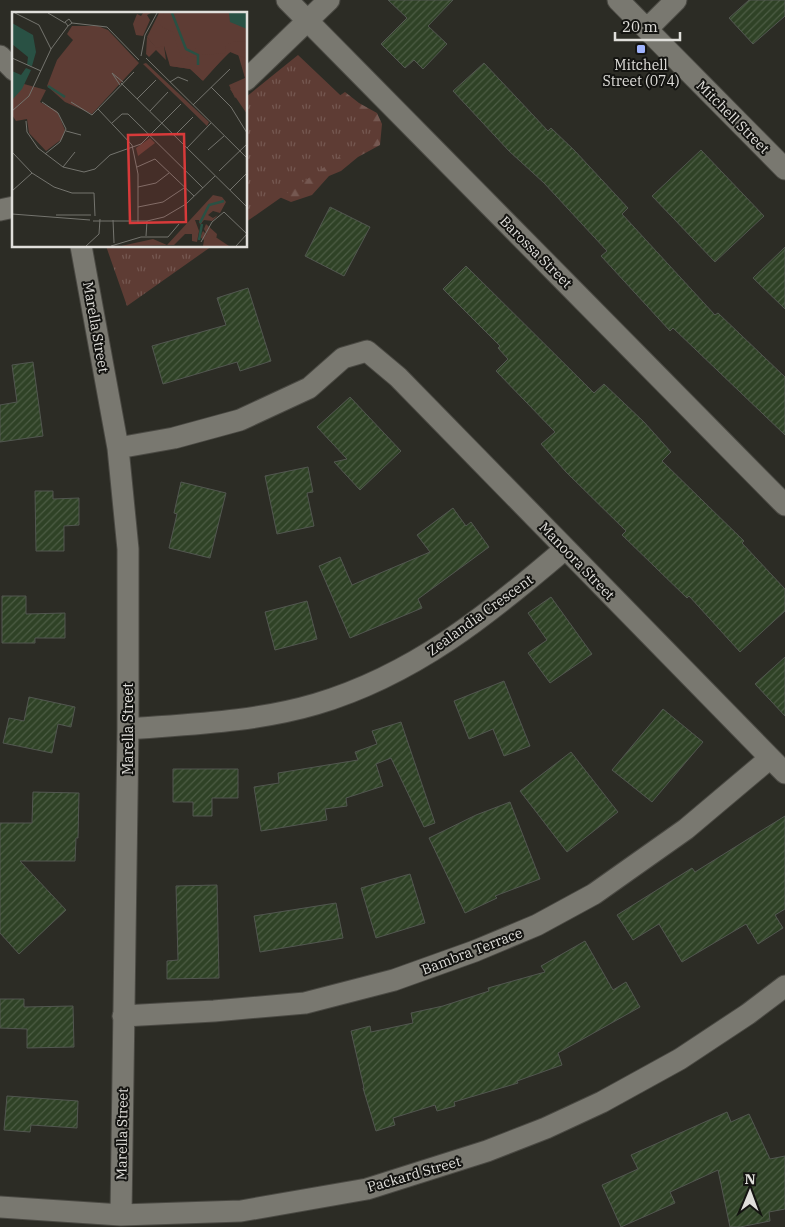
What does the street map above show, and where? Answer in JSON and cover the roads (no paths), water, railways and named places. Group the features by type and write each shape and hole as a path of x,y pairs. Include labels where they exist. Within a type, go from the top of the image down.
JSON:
{"street":[{"name":"Barossa Street","path":"286,0 785,505"},
{"path":"248,78 329,0"},
{"name":"Mitchell Street","path":"618,0 785,169"},
{"path":"647,29 676,0"},
{"path":"0,56 12,68"},
{"name":"Marella Street","path":"81,248 118,448 128,549 128,729 121,1216"},
{"name":"Manoora Street","path":"118,448 174,438 240,420 309,388 343,358 367,352 398,377 785,773"},
{"name":"Zealandia Crescent","path":"128,729 246,719 316,704 377,681 438,649 505,600 565,549"},
{"name":"Bambra Terrace","path":"123,1016 214,1011 305,1002 394,980 475,951 537,925 594,894 686,829 769,758"},
{"name":"Packard Street","path":"0,1207 121,1216 241,1219 367,1188 488,1152 602,1102 680,1059 748,1014 785,986"}],"place":[{"name":"Mitchell Street (074)","path":"641,49"}]}
